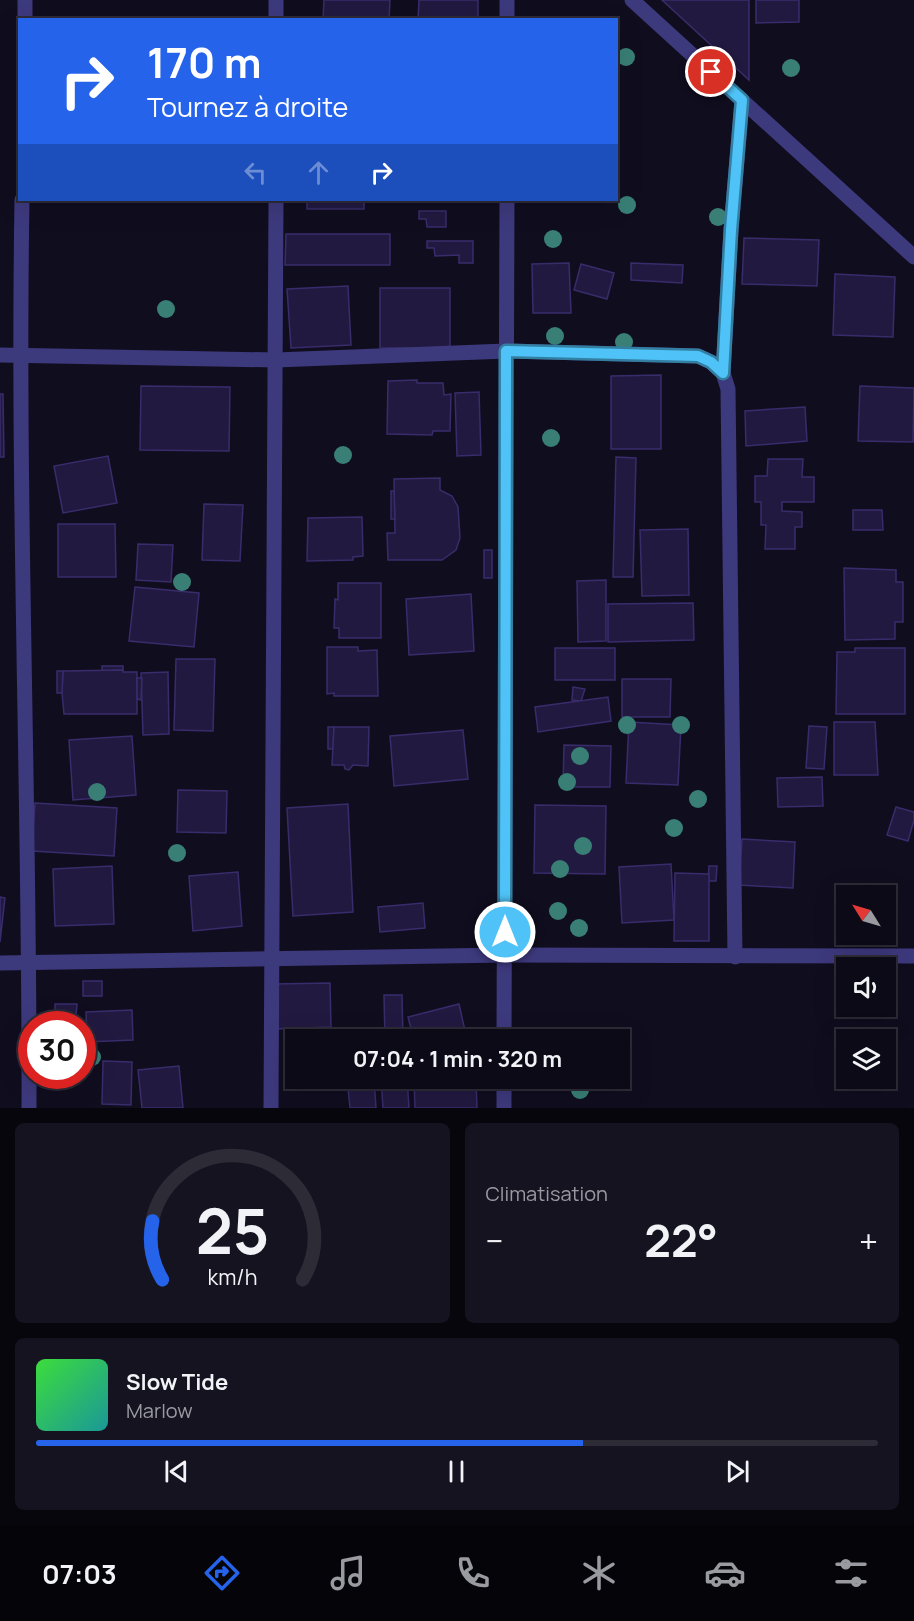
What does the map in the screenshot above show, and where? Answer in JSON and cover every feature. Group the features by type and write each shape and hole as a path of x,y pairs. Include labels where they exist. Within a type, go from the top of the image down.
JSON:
{"street":[{"path":"25,0 25,18"},
{"path":"276,0 276,18"},
{"path":"507,0 507,18"},
{"path":"632,0 914,257"},
{"path":"735,957 728,389 723,373 731,230 742,100"},
{"path":"22,201 19,355 30,963 29,1108"},
{"path":"270,1108 276,201"},
{"path":"504,1029 507,201"},
{"path":"0,355 276,360 506,351 698,356 711,362 723,373"},
{"path":"0,963 505,955 914,956"},
{"path":"504,1089 504,1108"}],"building":[{"path":"324,0 390,0 389,18 323,18"},
{"path":"419,0 478,0 478,18 418,18"},
{"path":"662,0 749,0 749,80"},
{"path":"756,0 799,0 799,22 756,23"},
{"path":"307,201 364,201 364,209 307,209"},
{"path":"419,211 446,211 446,227 427,227 426,219 419,219"},
{"path":"286,234 390,234 390,265 285,265"},
{"path":"744,238 819,240 817,286 742,284"},
{"path":"427,241 473,241 473,263 459,263 459,255 435,256 434,248 427,248"},
{"path":"569,263 571,313 533,313 532,264"},
{"path":"631,263 683,265 682,283 631,280"},
{"path":"581,264 614,273 607,299 574,290"},
{"path":"835,274 895,277 893,337 833,335"},
{"path":"348,286 351,345 291,348 287,289"},
{"path":"380,288 450,288 450,348 380,348"},
{"path":"661,375 661,449 611,449 611,376"},
{"path":"417,380 417,383 443,383 444,395 451,394 450,431 433,431 432,435 387,434 388,381"},
{"path":"141,386 230,387 229,451 140,450"},
{"path":"860,386 914,388 913,442 858,441"},
{"path":"479,392 481,455 457,456 455,393"},
{"path":"0,394 3,394 4,457 0,457"},
{"path":"805,407 807,441 746,446 745,411"},
{"path":"108,456 117,503 63,513 54,466"},
{"path":"616,457 636,458 633,577 613,577"},
{"path":"768,459 803,459 802,477 814,477 814,502 782,502 782,511 802,512 802,527 795,527 795,549 765,549 766,525 761,525 761,502 755,502 755,476 767,476"},
{"path":"440,478 440,490 452,496 458,507 460,538 456,550 442,560 388,560 387,533 395,533 394,479"},
{"path":"391,491 394,491 395,519 391,519"},
{"path":"204,504 243,505 240,561 202,560"},
{"path":"853,510 882,510 883,530 853,530"},
{"path":"362,517 363,556 353,557 353,560 307,561 308,518"},
{"path":"58,524 115,524 116,577 58,577"},
{"path":"688,529 689,595 642,596 640,530"},
{"path":"138,544 173,545 171,582 136,580"},
{"path":"484,550 492,550 492,578 484,578"},
{"path":"844,568 896,570 896,582 903,582 903,622 895,622 895,639 845,640"},
{"path":"606,580 606,641 578,642 577,581"},
{"path":"338,583 381,583 381,638 339,638 339,628 334,628"},
{"path":"135,587 199,593 194,647 129,641"},
{"path":"471,594 474,651 409,655 406,599"},
{"path":"693,603 694,640 608,642 608,604"},
{"path":"327,647 358,647 358,651 377,650 378,696 327,694"},
{"path":"555,648 615,648 615,680 555,680"},
{"path":"855,648 905,648 905,714 836,714 837,652 855,652"},
{"path":"176,659 215,659 213,731 174,730"},
{"path":"102,666 123,666 123,670 102,671"},
{"path":"123,670 123,672 137,672 137,714 64,714 63,671"},
{"path":"57,671 63,671 62,693 57,693"},
{"path":"168,672 169,734 143,735 141,673"},
{"path":"137,678 142,678 141,700 137,699"},
{"path":"622,679 671,679 670,717 622,717"},
{"path":"573,687 585,689 581,701 572,700"},
{"path":"608,697 611,721 538,732 535,707"},
{"path":"629,722 681,725 678,785 626,783"},
{"path":"834,722 875,722 878,775 834,775"},
{"path":"809,726 827,727 824,769 806,768"},
{"path":"328,727 334,727 333,749 328,749"},
{"path":"334,727 369,727 368,766 353,765 349,770 345,769 344,765 332,765"},
{"path":"463,730 468,779 394,786 390,736"},
{"path":"132,736 136,795 73,800 69,740"},
{"path":"564,745 611,746 610,787 563,787"},
{"path":"822,777 823,806 778,807 777,778"},
{"path":"178,790 227,791 226,833 177,832"},
{"path":"35,803 117,808 114,856 32,851"},
{"path":"348,804 353,912 293,916 287,808"},
{"path":"535,805 606,806 605,874 534,873"},
{"path":"896,807 914,812 908,841 887,835"},
{"path":"742,839 795,842 793,888 739,885"},
{"path":"671,864 674,920 622,923 619,867"},
{"path":"112,866 114,924 55,926 53,869"},
{"path":"709,866 717,866 716,881 708,881"},
{"path":"238,872 242,926 193,931 189,876"},
{"path":"675,873 709,874 709,941 674,941"},
{"path":"0,897 5,898 0,942"},
{"path":"423,903 425,928 380,932 378,907"},
{"path":"83,981 102,981 102,996 83,996"},
{"path":"330,983 331,1027 274,1029 273,984"},
{"path":"384,995 402,995 403,1029 385,1029"},
{"path":"55,1004 77,1004 76,1011 55,1011"},
{"path":"459,1004 465,1029 411,1029 408,1017"},
{"path":"132,1010 133,1040 96,1042 96,1012"},
{"path":"103,1061 132,1062 131,1105 102,1104"},
{"path":"179,1066 183,1108 142,1108 138,1070"},
{"path":"348,1089 375,1089 376,1108 350,1108"},
{"path":"382,1089 408,1089 409,1108 383,1108"},
{"path":"414,1089 476,1089 477,1108 415,1108"}],"route":[{"path":"505,932 506,351 698,356 711,362 723,373 731,230 742,100 711,72"}]}
